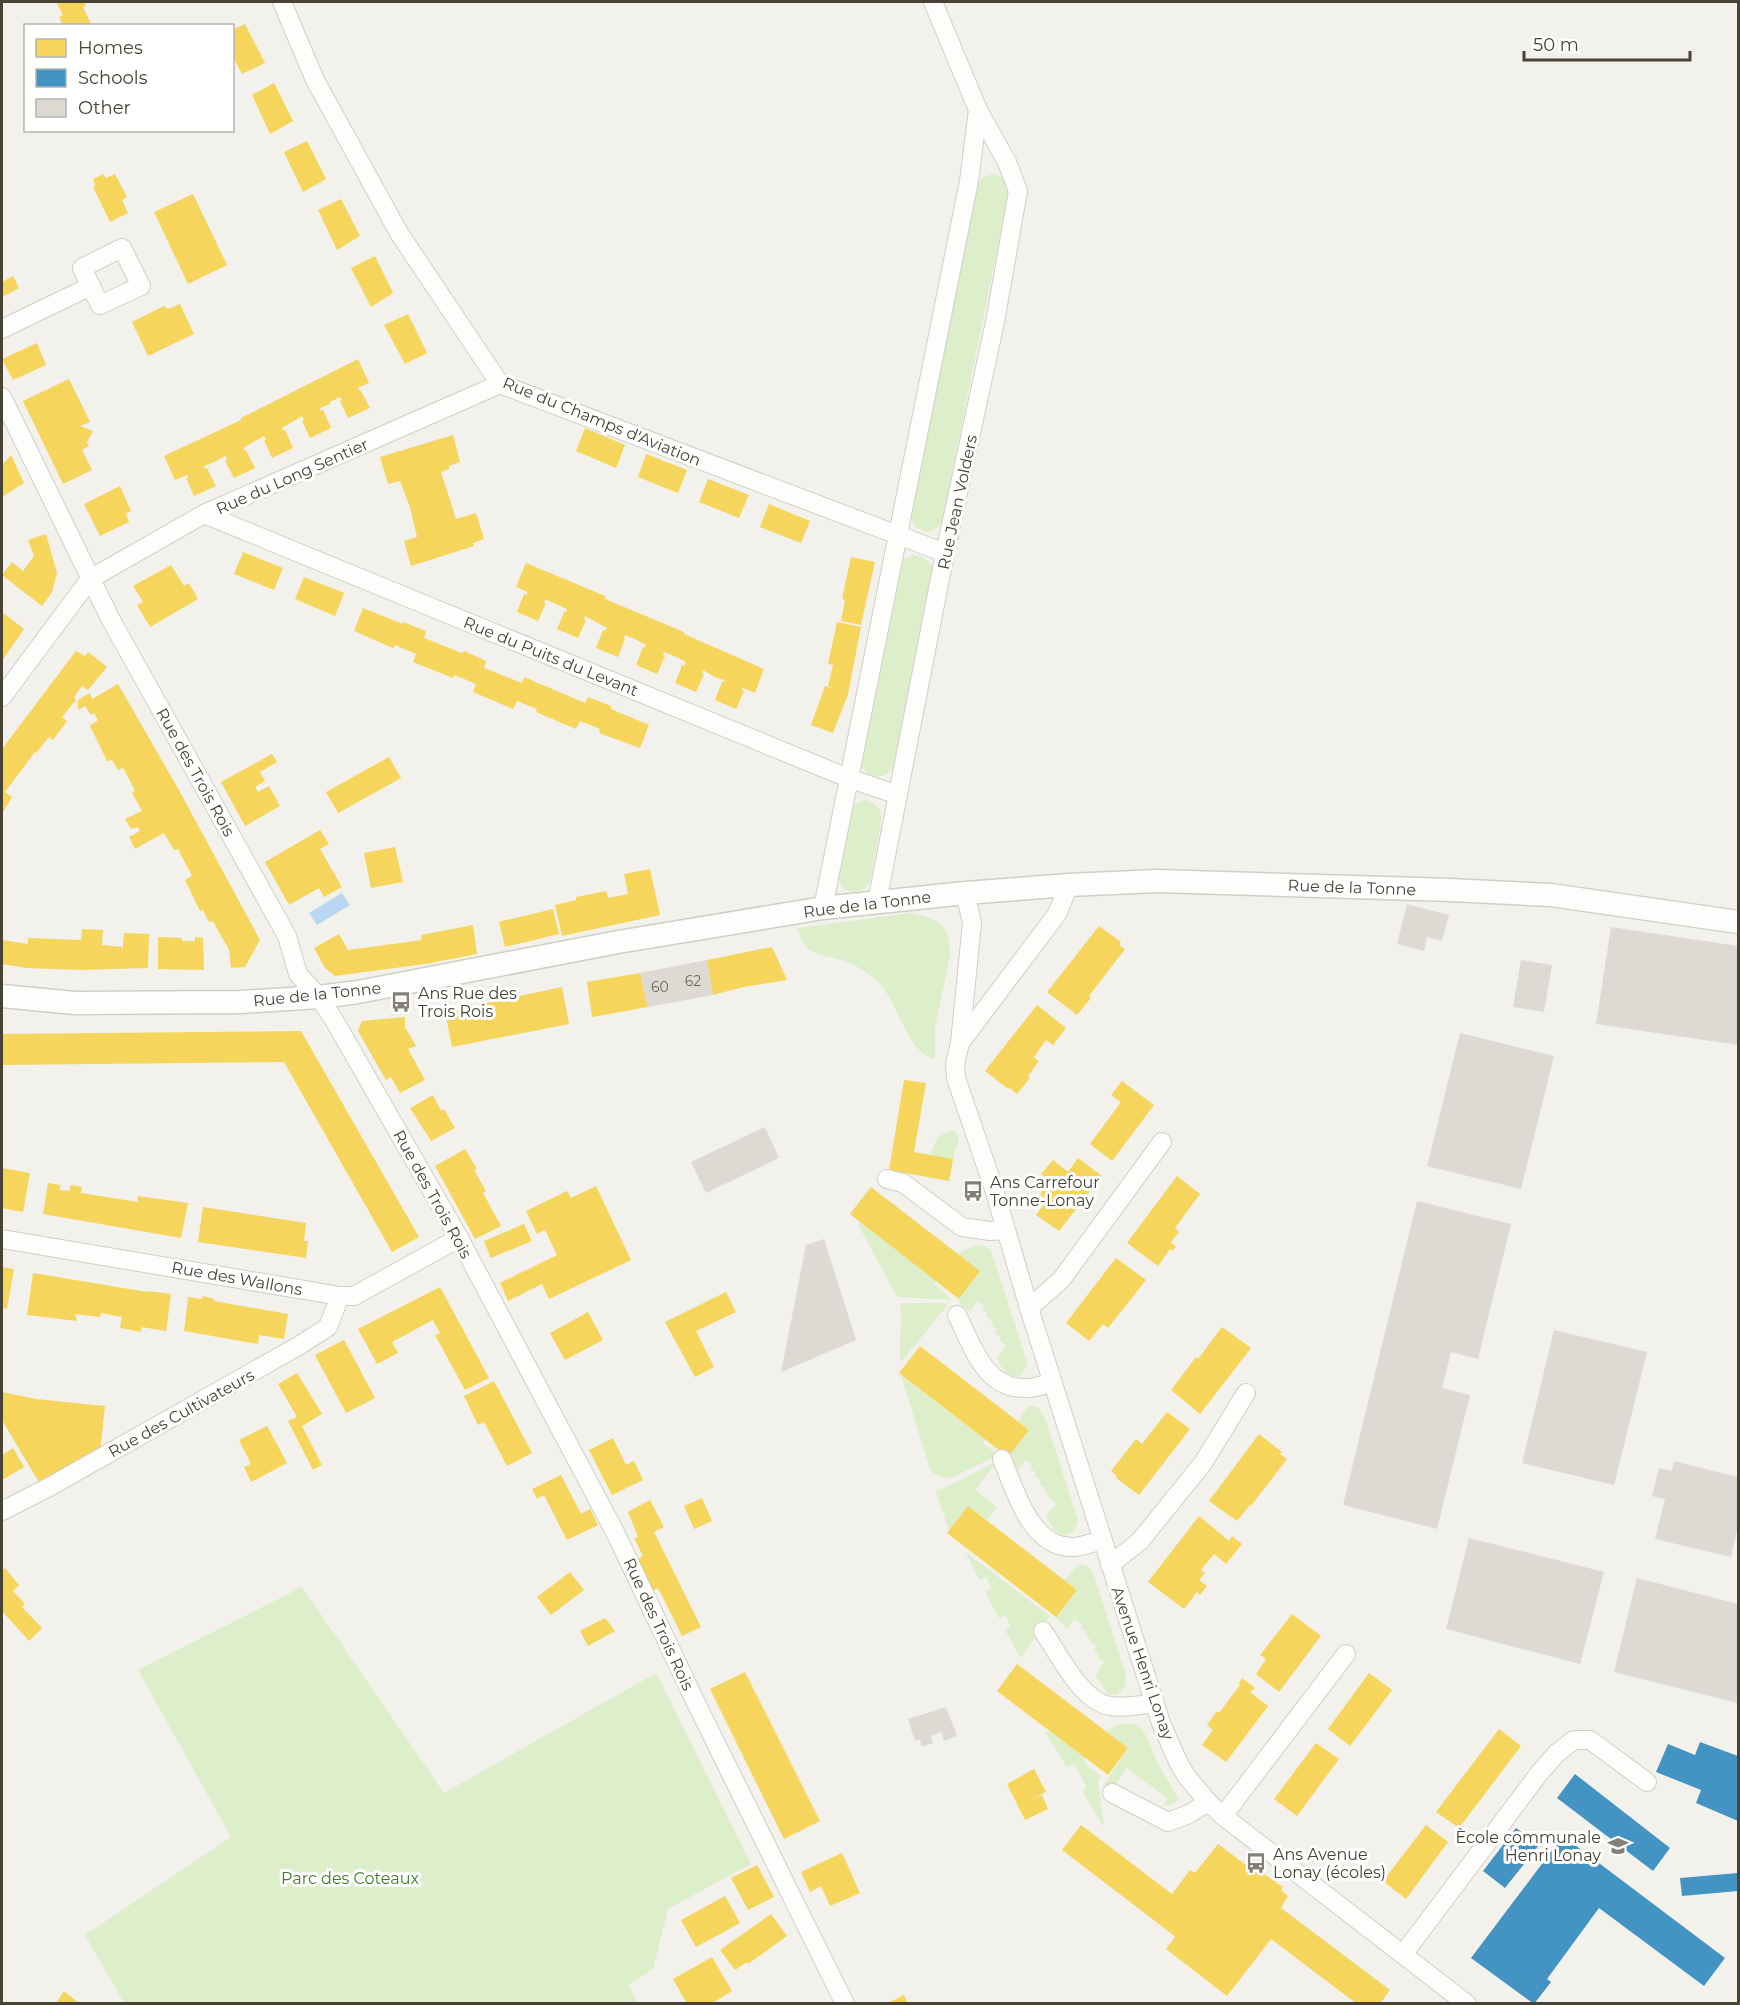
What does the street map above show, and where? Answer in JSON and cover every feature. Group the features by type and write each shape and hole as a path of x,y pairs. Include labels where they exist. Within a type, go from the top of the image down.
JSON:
{"street":[{"name":"Rue du Champs d'Aviation","path":"282,2 315,80 399,232 500,384 945,553"},
{"name":"Rue Jean Volders","path":"877,902 945,553 996,322 1018,191 1007,162 978,110 933,2"},
{"name":"Rue Jean Volders","path":"823,908 969,181 978,110"},
{"path":"2,329 91,286"},
{"name":"Rue du Long Sentier","path":"90,579 204,514 500,384"},
{"name":"Rue des Trois Rois","path":"2,397 111,621 287,936 298,974 319,997 459,1238 616,1534 697,1705 845,2004"},
{"name":"Rue du Puits du Levant","path":"204,514 848,778 898,795"},
{"path":"2,697 90,579"},
{"name":"Rue de la Tonne","path":"2,996 75,1003 241,1002 319,997 358,992 618,942 823,908 965,893 1157,881 1551,895 1738,921"},
{"name":"Avenue Henri Lonay","path":"960,1043 1057,914 1069,885"},
{"name":"Avenue Henri Lonay","path":"965,893 972,923 960,1043 955,1064 956,1078 994,1189 1029,1308 1154,1703 1179,1764 1208,1802 1223,1816 1404,1953 1467,2004"},
{"path":"1029,1308 1061,1280 1162,1142"},
{"path":"887,1179 903,1183 962,1227 990,1231 1005,1230"},
{"name":"Rue des Wallons","path":"2,1239 340,1296 354,1296 459,1238"},
{"name":"Rue des Cultivateurs","path":"2,1511 51,1486 300,1345 328,1327 340,1296"},
{"path":"957,1315 983,1369 998,1380 1012,1387 1026,1388 1053,1383"},
{"name":"Avenue Henri Lonay","path":"1110,1565 1140,1541 1203,1463 1246,1393"},
{"path":"1002,1459 1027,1517 1038,1531 1052,1541 1065,1546 1075,1547 1102,1540"},
{"path":"1043,1631 1080,1687 1094,1700 1109,1706 1129,1707 1154,1703"},
{"path":"1223,1816 1346,1654"},
{"path":"1404,1953 1541,1771 1557,1753 1574,1740 1590,1740 1647,1782"},
{"path":"1112,1793 1168,1822 1189,1814 1208,1802"}],"green space":[{"path":"993,174 1004,180 1009,191 942,522 928,532 914,525 911,513 977,187 982,178"},
{"path":"913,555 928,561 932,567 933,576 893,767 885,775 876,777 867,772 860,763 900,565 903,560"},
{"path":"866,800 877,806 882,817 870,882 862,889 852,892 841,884 840,864 851,808"},
{"path":"911,913 929,918 941,925 950,946 950,956 935,1027 935,1059 925,1055 917,1048 878,982 854,965 807,948 797,928"},
{"path":"951,1130 955,1131 959,1139 953,1159 931,1155 937,1140"},
{"path":"860,1222 936,1281 934,1284 952,1300 897,1297 859,1226"},
{"path":"975,1245 986,1246 992,1253 1027,1362 1021,1375 1012,1376 1001,1366 997,1358 1006,1346 999,1340 1001,1337 995,1333 997,1329 991,1325 993,1322 986,1317 987,1312 982,1309 984,1305 977,1301 970,1312 959,1303 959,1299 980,1271 958,1254"},
{"path":"899,1303 949,1303 902,1361 900,1356 901,1309"},
{"path":"901,1375 985,1440 983,1444 999,1455 953,1477 937,1476 930,1469"},
{"path":"1028,1407 1038,1407 1045,1418 1078,1520 1075,1530 1065,1536 1053,1529 1046,1516 1056,1504 1039,1483 1041,1480 1034,1476 1036,1473 1030,1468 1032,1465 1026,1460 1018,1470 1008,1462 1008,1457 1029,1430 1018,1421"},
{"path":"998,1461 975,1490 997,1507 987,1520 968,1506 949,1530 936,1492"},
{"path":"966,1553 1050,1616 1021,1658 1005,1630 1011,1627 1006,1616 999,1618 985,1592 991,1588 986,1577 979,1580"},
{"path":"1079,1564 1086,1565 1093,1572 1126,1675 1125,1687 1117,1695 1108,1694 1095,1675 1104,1663 1094,1650 1096,1647 1085,1635 1087,1632 1081,1628 1083,1625 1074,1619 1067,1629 1056,1617 1077,1590 1064,1580"},
{"name":"Parc des Coteaux","path":"302,1587 444,1793 656,1673 751,1864 668,1909 653,1969 629,1985 637,2003 124,2003 85,1935 231,1837 138,1670"},
{"path":"1136,1724 1143,1730 1158,1764 1176,1794 1178,1799 1173,1804 1163,1806 1167,1798 1127,1768 1107,1797 1104,1785 1128,1748 1106,1731 1117,1725"},
{"path":"1045,1732 1051,1732 1085,1758 1085,1764 1101,1776 1098,1782 1104,1827 1082,1791 1087,1787 1074,1764 1067,1767"}],"water":[{"path":"342,893 350,905 317,925 309,913"}],"building: Homes":[{"path":"56,2 84,2 86,6 83,7 91,24 62,24 59,17 63,15"},
{"path":"245,24 265,63 242,74 234,59 234,29"},
{"path":"274,83 293,121 270,134 252,95"},
{"path":"307,141 326,179 303,192 284,152"},
{"path":"103,174 106,178 115,174 127,197 122,200 128,213 110,222 93,187 95,185 93,179"},
{"path":"193,194 227,265 188,284 154,212"},
{"path":"341,199 360,236 337,250 318,210"},
{"path":"375,256 393,293 371,307 351,268"},
{"path":"13,276 19,288 2,297 2,282"},
{"path":"180,304 194,334 148,356 132,322 164,306 168,309"},
{"path":"408,314 427,353 405,364 384,325"},
{"path":"37,343 46,365 13,380 2,359"},
{"path":"358,359 369,383 358,388 370,408 348,418 340,397 330,402 320,408 331,428 310,438 302,416 282,428 293,448 272,458 264,436 243,448 255,468 234,478 225,461 226,456 204,466 216,486 194,496 186,478 188,478 187,475 175,480 164,456 241,420"},
{"path":"69,379 90,422 80,426 93,431 87,442 89,446 82,450 92,470 63,484 23,401"},
{"path":"585,428 625,445 616,468 576,451"},
{"path":"453,435 460,462 441,472 456,519 476,513 484,539 473,543 474,546 411,566 404,541 417,537 410,507 400,481 388,484 380,457"},
{"path":"646,454 687,470 678,493 638,477"},
{"path":"11,455 24,483 2,497 2,465"},
{"path":"708,479 749,495 739,518 699,502"},
{"path":"120,486 131,511 126,514 129,522 100,536 84,504"},
{"path":"769,504 810,521 801,543 760,527"},
{"path":"46,534 57,573 52,592 42,606 2,575 12,562 23,571 34,556 28,540"},
{"path":"243,552 283,568 274,590 234,574"},
{"path":"851,557 875,562 861,625 841,621 845,600 842,599"},
{"path":"526,563 605,596 605,599 764,669 755,693 743,688 744,691 736,709 715,700 722,682 726,681 703,670 704,674 696,692 675,683 682,665 684,666 686,662 674,656 664,652 665,656 657,674 636,665 646,645 635,639 625,635 618,657 596,648 603,630 607,628 585,616 584,620 586,620 578,638 557,629 567,609 545,599 544,603 546,603 538,621 517,612 524,594 528,592 516,587"},
{"path":"171,565 184,586 189,583 198,599 150,627 137,605 143,602 133,586"},
{"path":"304,577 344,593 335,616 295,599"},
{"path":"363,608 426,631 424,638 486,661 484,668 522,683 524,677 585,703 588,697 649,725 640,748 599,733 600,729 580,721 576,729 517,701 513,709 473,692 476,684 455,675 453,678 413,662 416,654 395,645 393,648 354,631"},
{"path":"2,612 24,629 2,661"},
{"path":"837,622 861,627 848,694 833,733 811,725 825,686 834,689 828,686 833,665 828,664"},
{"path":"76,651 85,656 88,652 107,667 88,690 82,686 74,697 76,700 62,717 67,721 53,740 49,737 35,752 5,792 12,797 2,814 2,749"},
{"path":"118,684 180,792 260,940 245,967 231,968 229,950 213,921 209,922 203,910 200,911 185,880 192,876 178,849 174,850 164,833 135,849 129,837 140,831 138,827 131,829 125,819 142,811 132,793 135,790 123,768 118,770 112,760 107,761 90,726 98,720 94,713 91,715 85,706 78,710 78,700 90,693 92,699"},
{"path":"272,754 277,762 260,772 265,781 255,787 258,792 269,786 280,806 245,826 221,782"},
{"path":"389,757 401,778 338,813 326,792"},
{"path":"320,830 329,844 320,849 342,887 324,897 319,888 289,905 265,862"},
{"path":"395,847 403,882 371,888 364,853"},
{"path":"650,869 660,915 562,936 555,905 576,900 576,897 606,891 608,898 628,894 624,874"},
{"path":"553,909 559,934 505,947 499,922"},
{"path":"473,925 477,954 425,964 335,976 325,968 314,948 339,934 348,950 422,940 421,935"},
{"path":"1099,926 1121,942 1119,945 1125,949 1077,1015 1047,992"},
{"path":"82,929 103,930 102,945 122,947 122,953 124,933 149,934 148,968 80,970 27,968 2,964 2,940 28,944 28,938 81,940"},
{"path":"158,937 182,938 182,941 195,941 195,937 203,938 204,970 158,969"},
{"path":"772,947 787,980 743,987 713,995 707,960"},
{"path":"640,973 648,1007 592,1017 587,982"},
{"path":"562,987 569,1024 452,1047 445,1012"},
{"path":"1037,1005 1066,1028 1053,1045 1046,1040 1034,1057 1039,1061 1028,1076 1030,1078 1017,1094 985,1071"},
{"path":"405,1017 405,1027 416,1046 408,1049 425,1080 400,1093 391,1077 386,1080 358,1031 362,1021"},
{"path":"301,1031 419,1237 392,1252 284,1062 2,1065 2,1034"},
{"path":"904,1080 926,1083 914,1152 953,1159 949,1181 889,1170"},
{"path":"1122,1081 1154,1105 1112,1161 1090,1144 1121,1102 1111,1095"},
{"path":"433,1095 441,1111 444,1109 455,1128 431,1141 410,1108"},
{"path":"465,1149 477,1169 474,1170 486,1191 483,1193 501,1226 475,1239 435,1166"},
{"path":"1078,1158 1102,1176 1059,1231 1036,1215 1047,1200 1040,1194 1050,1180 1041,1174 1053,1160 1068,1172"},
{"path":"2,1168 30,1173 23,1212 2,1208"},
{"path":"1177,1176 1200,1194 1175,1228 1179,1232 1171,1242 1176,1247 1172,1251 1170,1249 1158,1266 1127,1243"},
{"path":"48,1183 60,1185 60,1190 69,1191 71,1185 82,1187 81,1193 138,1202 138,1196 188,1203 181,1238 43,1214"},
{"path":"596,1186 631,1260 549,1299 542,1284 508,1301 500,1283 557,1255 545,1230 537,1234 526,1211 567,1191 571,1198"},
{"path":"871,1187 980,1271 959,1299 850,1214"},
{"path":"203,1207 306,1223 304,1241 308,1241 306,1258 198,1242"},
{"path":"524,1224 532,1241 491,1258 484,1241"},
{"path":"1116,1258 1146,1280 1108,1328 1103,1324 1089,1341 1066,1323"},
{"path":"2,1267 14,1269 7,1309 2,1308"},
{"path":"33,1273 171,1294 166,1331 142,1327 141,1332 120,1328 122,1317 101,1313 100,1317 75,1314 77,1321 27,1315"},
{"path":"440,1287 489,1378 465,1390 435,1335 440,1333 433,1320 392,1342 398,1353 377,1364 358,1329"},
{"path":"726,1292 736,1312 696,1331 714,1367 695,1377 665,1322"},
{"path":"203,1296 214,1299 214,1301 288,1314 284,1339 259,1335 258,1344 184,1331 188,1297 202,1299"},
{"path":"588,1312 603,1340 565,1360 550,1333"},
{"path":"1222,1327 1251,1348 1200,1414 1171,1390"},
{"path":"344,1340 375,1398 346,1413 315,1355"},
{"path":"920,1346 1029,1430 1008,1457 899,1373"},
{"path":"297,1373 322,1414 302,1426 322,1465 313,1470 288,1421 297,1417 278,1384"},
{"path":"494,1381 532,1453 507,1466 484,1422 478,1425 464,1396"},
{"path":"2,1392 36,1399 105,1406 100,1453 40,1484 2,1420"},
{"path":"1167,1412 1190,1429 1139,1495 1116,1478 1117,1476 1111,1471 1136,1439 1142,1444"},
{"path":"267,1426 287,1463 251,1482 244,1467 251,1464 239,1440"},
{"path":"1259,1434 1282,1452 1280,1454 1287,1459 1237,1521 1209,1501"},
{"path":"613,1438 626,1465 634,1461 643,1480 612,1495 589,1450"},
{"path":"13,1448 24,1467 2,1480 2,1455"},
{"path":"561,1475 581,1514 590,1509 598,1525 567,1540 544,1495 537,1499 532,1489"},
{"path":"702,1498 712,1521 694,1529 684,1506"},
{"path":"650,1500 664,1527 654,1532 701,1627 682,1636 658,1588 652,1591 637,1559 643,1556 634,1538 638,1537 628,1512"},
{"path":"968,1506 1077,1590 1056,1617 947,1533"},
{"path":"1199,1516 1229,1541 1232,1536 1242,1544 1226,1564 1214,1554 1201,1570 1205,1573 1199,1580 1207,1586 1200,1595 1197,1592 1184,1609 1148,1582"},
{"path":"5,1568 19,1585 13,1591 25,1604 22,1607 42,1628 29,1641 2,1611 2,1571"},
{"path":"570,1572 584,1590 551,1615 537,1597"},
{"path":"1292,1614 1321,1636 1279,1692 1256,1674 1266,1659 1260,1655"},
{"path":"605,1618 615,1631 588,1646 580,1631"},
{"path":"1017,1664 1128,1748 1108,1775 997,1691"},
{"path":"745,1672 820,1821 784,1839 710,1689"},
{"path":"1369,1673 1392,1690 1350,1746 1328,1729"},
{"path":"1242,1678 1255,1688 1250,1692 1268,1706 1226,1762 1202,1745 1213,1730 1207,1725 1240,1685"},
{"path":"1499,1729 1521,1746 1459,1828 1436,1812"},
{"path":"1316,1743 1339,1759 1297,1816 1274,1799"},
{"path":"1034,1769 1046,1792 1029,1801 1042,1795 1048,1809 1025,1820 1007,1784"},
{"path":"1081,1825 1172,1894 1190,1870 1195,1873 1218,1844 1262,1877 1264,1874 1283,1887 1281,1890 1288,1896 1281,1908 1390,1990 1380,2004 1357,2004 1271,1939 1227,1996 1166,1949 1175,1937 1172,1934 1062,1850"},
{"path":"1426,1825 1448,1842 1406,1899 1383,1881"},
{"path":"842,1853 860,1893 830,1906 821,1886 810,1892 801,1872"},
{"path":"757,1865 774,1897 748,1910 731,1878"},
{"path":"725,1896 740,1923 696,1947 681,1920"},
{"path":"771,1914 787,1936 748,1964 747,1962 735,1970 720,1950"},
{"path":"712,1957 732,1991 711,2004 687,2004 673,1979"},
{"path":"64,1991 80,2004 55,2004"},
{"path":"904,1995 908,2004 886,2004"}],"building: Schools":[{"path":"1700,1742 1738,1756 1738,1821 1696,1803 1701,1790 1656,1772 1668,1744 1695,1755"},
{"path":"1575,1774 1670,1848 1653,1871 1557,1798"},
{"path":"1516,1828 1539,1845 1505,1888 1483,1871"},
{"path":"1563,1836 1725,1958 1704,1986 1599,1908 1547,1979 1551,1982 1534,2004 1471,1958"},
{"path":"1738,1873 1738,1891 1682,1896 1680,1878"}],"building: Other":[{"path":"1407,904 1449,915 1442,941 1427,937 1424,951 1397,944"},
{"path":"1611,927 1738,946 1738,1045 1596,1024"},
{"path":"707,960 713,995 648,1007 640,973"},
{"path":"1521,960 1552,965 1544,1012 1513,1007"},
{"path":"1460,1033 1554,1056 1521,1189 1427,1166"},
{"path":"765,1127 779,1158 706,1193 691,1162"},
{"path":"1417,1201 1511,1224 1478,1359 1451,1352 1442,1388 1470,1395 1437,1529 1343,1505"},
{"path":"824,1239 856,1340 781,1372 806,1245"},
{"path":"1554,1330 1647,1352 1614,1485 1522,1463"},
{"path":"1674,1461 1738,1477 1738,1526 1731,1557 1655,1539 1665,1499 1652,1496 1659,1468 1672,1471"},
{"path":"1469,1538 1604,1572 1580,1664 1446,1629"},
{"path":"1637,1578 1738,1604 1738,1703 1614,1672"},
{"path":"946,1707 957,1736 944,1741 941,1732 931,1736 933,1743 922,1747 920,1740 915,1741 908,1719"}],"place":[{"name":"Ans Rue des Trois Rois","path":"401,1002"},
{"name":"Ans Carrefour Tonne-Lonay","path":"973,1191"},
{"name":"Ècole communale Henri Lonay","path":"1618,1846"},
{"name":"Ans Avenue Lonay (écoles)","path":"1256,1863"}]}
